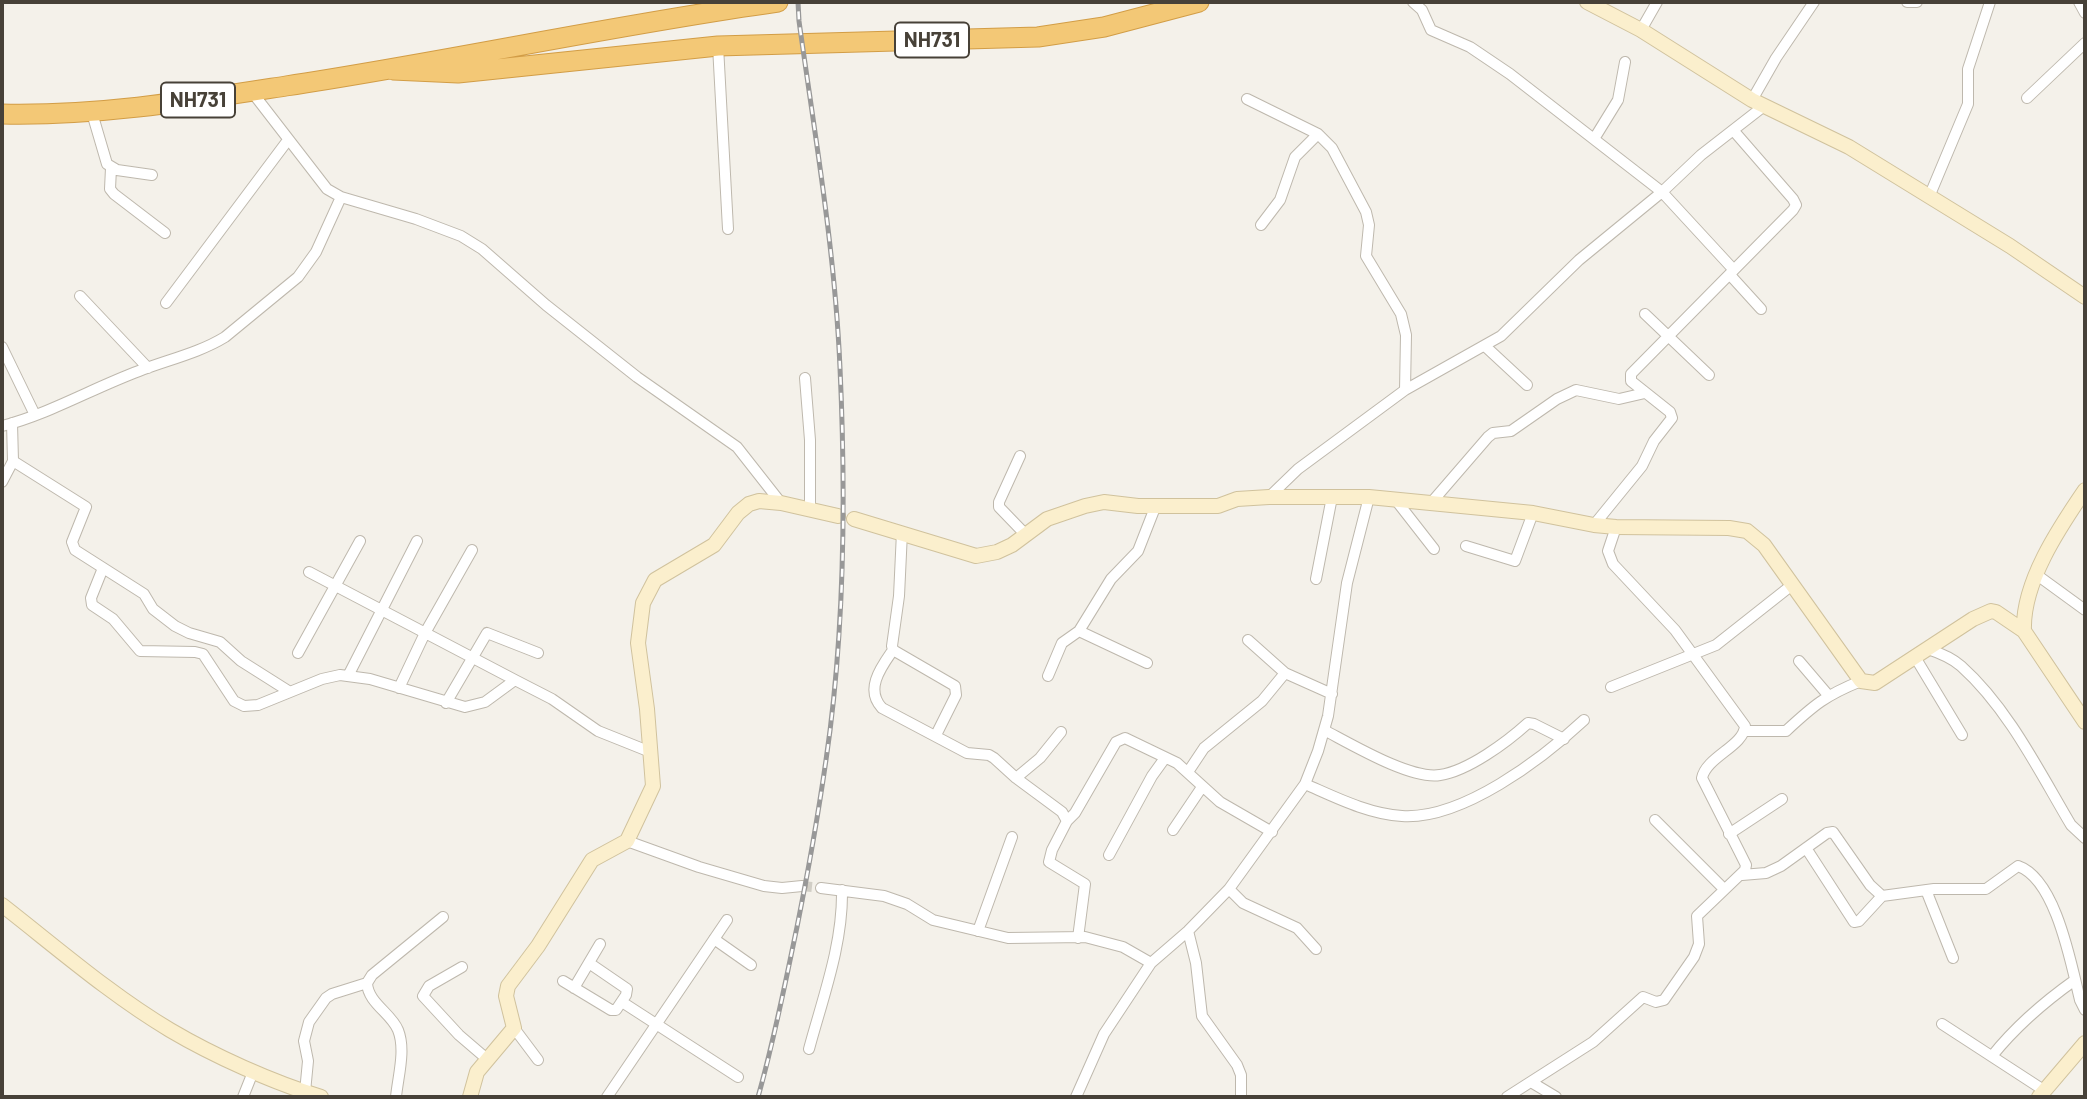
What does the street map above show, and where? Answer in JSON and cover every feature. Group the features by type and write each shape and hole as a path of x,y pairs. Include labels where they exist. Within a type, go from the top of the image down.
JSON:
{"highway":[{"name":"NH731","path":"2,114 92,113 154,107 393,70 632,25 775,2"},
{"name":"NH731","path":"393,70 458,72 718,46 1038,37 1104,27 1199,2"}],"street":[{"path":"1413,2 1422,10 1431,30 1470,47 1510,74 1662,192 1732,269"},
{"path":"1587,2 1641,30 1758,103 1849,147 2010,246 2085,297"},
{"path":"1641,30 1657,2"},
{"path":"1269,496 1298,469 1405,390 1486,347 1501,336 1579,260 1733,130 1758,103 1776,58 1814,2"},
{"path":"1907,2 1917,2"},
{"path":"1929,197 1968,104 1968,69 1990,2"},
{"path":"2079,2 2085,13"},
{"path":"2027,98 2085,43"},
{"path":"718,46 728,229"},
{"path":"1594,139 1618,100 1625,62"},
{"path":"252,92 321,183 341,197 416,219 461,236 482,249 556,313 637,377 737,447 781,503"},
{"path":"1247,99 1318,134 1332,148 1366,212 1369,225 1366,256 1401,314 1406,335 1405,390"},
{"path":"92,113 105,158 111,168 110,189 165,233"},
{"path":"1594,525 1642,466 1654,441 1672,418 1670,412 1631,381 1631,374 1796,205 1733,130"},
{"path":"1261,225 1280,200 1295,157 1318,134"},
{"path":"166,303 288,140"},
{"path":"111,168 152,175"},
{"path":"2,481 13,461 7,425 212,345 225,337 298,277 316,252 341,197"},
{"path":"1732,269 1731,276 1760,309"},
{"path":"80,296 148,368"},
{"path":"1645,314 1709,375"},
{"path":"2,347 35,415"},
{"path":"1486,347 1527,385"},
{"path":"804,378 810,440 810,509"},
{"path":"1431,503 1493,433 1511,432 1557,399 1576,390 1619,399 1644,393"},
{"path":"1020,456 999,507 1026,535"},
{"path":"13,461 86,507 72,547 144,594 153,609 175,626 189,634 223,644 235,657 290,692"},
{"path":"2024,631 2023,618 2028,596 2037,575 2063,522 2085,490"},
{"path":"854,519 976,556 997,552 1047,519 1104,502 1138,506 1207,506 1269,496 1369,497 1533,513 1616,527 1729,528 1747,531 1764,545 1861,681"},
{"path":"1316,579 1332,497"},
{"path":"1076,1097 1104,1034 1150,963 1188,931 1229,889 1305,783 1324,730 1332,694 1347,583 1369,497"},
{"path":"1395,499 1434,549"},
{"path":"538,1060 514,1028 506,996 508,986 538,946 592,860 627,842 653,786 638,643 646,595 655,580 715,545 738,513 749,504 759,501 781,503 838,516"},
{"path":"1048,677 1062,643 1079,631 1111,579 1138,551 1156,505"},
{"path":"1466,546 1515,561 1533,513"},
{"path":"1616,527 1608,551 1613,564 1695,654 1745,726 1745,731"},
{"path":"902,532 893,650 876,675 877,702 882,708 967,753 989,755 1062,812 1067,821"},
{"path":"298,653 360,541"},
{"path":"348,676 417,541"},
{"path":"399,688 425,633 472,550"},
{"path":"103,568 91,603 113,619 137,650 195,652 208,660 230,695 238,704 244,706 258,705 322,679 348,676 370,679 446,703 476,706 514,680"},
{"path":"309,572 552,699 598,731 649,751"},
{"path":"2037,575 2085,610"},
{"path":"1611,687 1716,645 1792,585"},
{"path":"1507,1097 1602,1034 1646,996 1656,1002 1664,1000 1694,957 1699,944 1698,916 1742,875 1746,865 1702,778 1705,770 1745,731 1786,731 1828,695 1861,681 1875,683 1973,619 1991,611 2024,631 2085,722"},
{"path":"1079,631 1147,663"},
{"path":"446,703 487,633 538,653"},
{"path":"195,652 214,640"},
{"path":"1248,640 1285,673 1332,694"},
{"path":"1928,649 1961,665 1995,704 2071,825 2085,838"},
{"path":"893,650 955,686 956,695 936,735"},
{"path":"1915,657 1962,735"},
{"path":"1799,661 1828,695"},
{"path":"1188,772 1213,739 1262,701 1285,673"},
{"path":"1305,783 1353,805 1386,814 1417,816 1438,812 1468,801 1499,784 1564,739 1584,720"},
{"path":"1324,730 1395,765 1429,775 1441,775 1479,759 1528,723 1534,723 1564,739"},
{"path":"1016,778 1040,758 1060,733"},
{"path":"1077,937 1085,884 1051,866 1049,862 1067,821 1075,813 1119,739 1129,740 1165,758 1188,772 1220,802 1272,832"},
{"path":"1109,855 1152,776 1165,758"},
{"path":"1173,830 1202,787"},
{"path":"1729,834 1782,799"},
{"path":"1655,820 1724,889"},
{"path":"1742,875 1766,873 1827,833 1833,832 1870,886 1882,896"},
{"path":"978,931 1012,836"},
{"path":"627,842 764,886 802,886"},
{"path":"1806,848 1854,922 1859,921 1882,896 1926,890 1986,889 2018,866 2030,870 2048,893 2085,1010"},
{"path":"821,888 884,896 907,904 933,920 978,931 1019,939 1077,937 1123,947 1150,963"},
{"path":"1229,889 1243,903 1297,928 1316,949"},
{"path":"809,1049 838,939 842,890"},
{"path":"1926,890 1953,958"},
{"path":"2,905 139,1010 171,1031 253,1072 321,1097"},
{"path":"396,1097 402,1040 397,1026 370,994 367,984 372,975 443,917"},
{"path":"607,1097 727,920"},
{"path":"1188,931 1196,963 1202,1016 1237,1065 1241,1075 1241,1097"},
{"path":"714,939 751,965"},
{"path":"574,988 600,944"},
{"path":"563,981 612,1010 617,1009 627,992 625,988 589,963"},
{"path":"462,967 429,986 423,996 459,1035 487,1059"},
{"path":"1992,1056 2043,1002 2075,980"},
{"path":"305,1093 308,1061 304,1041 309,1022 332,993 367,984"},
{"path":"622,1002 738,1077"},
{"path":"1942,1024 1992,1056 2042,1094 2085,1043"},
{"path":"470,1097 477,1072 514,1028"},
{"path":"243,1097 253,1072"},
{"path":"1531,1082 1556,1097"}],"tunnel":[{"path":"802,886 821,888"}],"railway":[{"path":"758,1097 788,970 820,802 837,663 842,564 843,466 837,324 829,237 798,2"}]}
